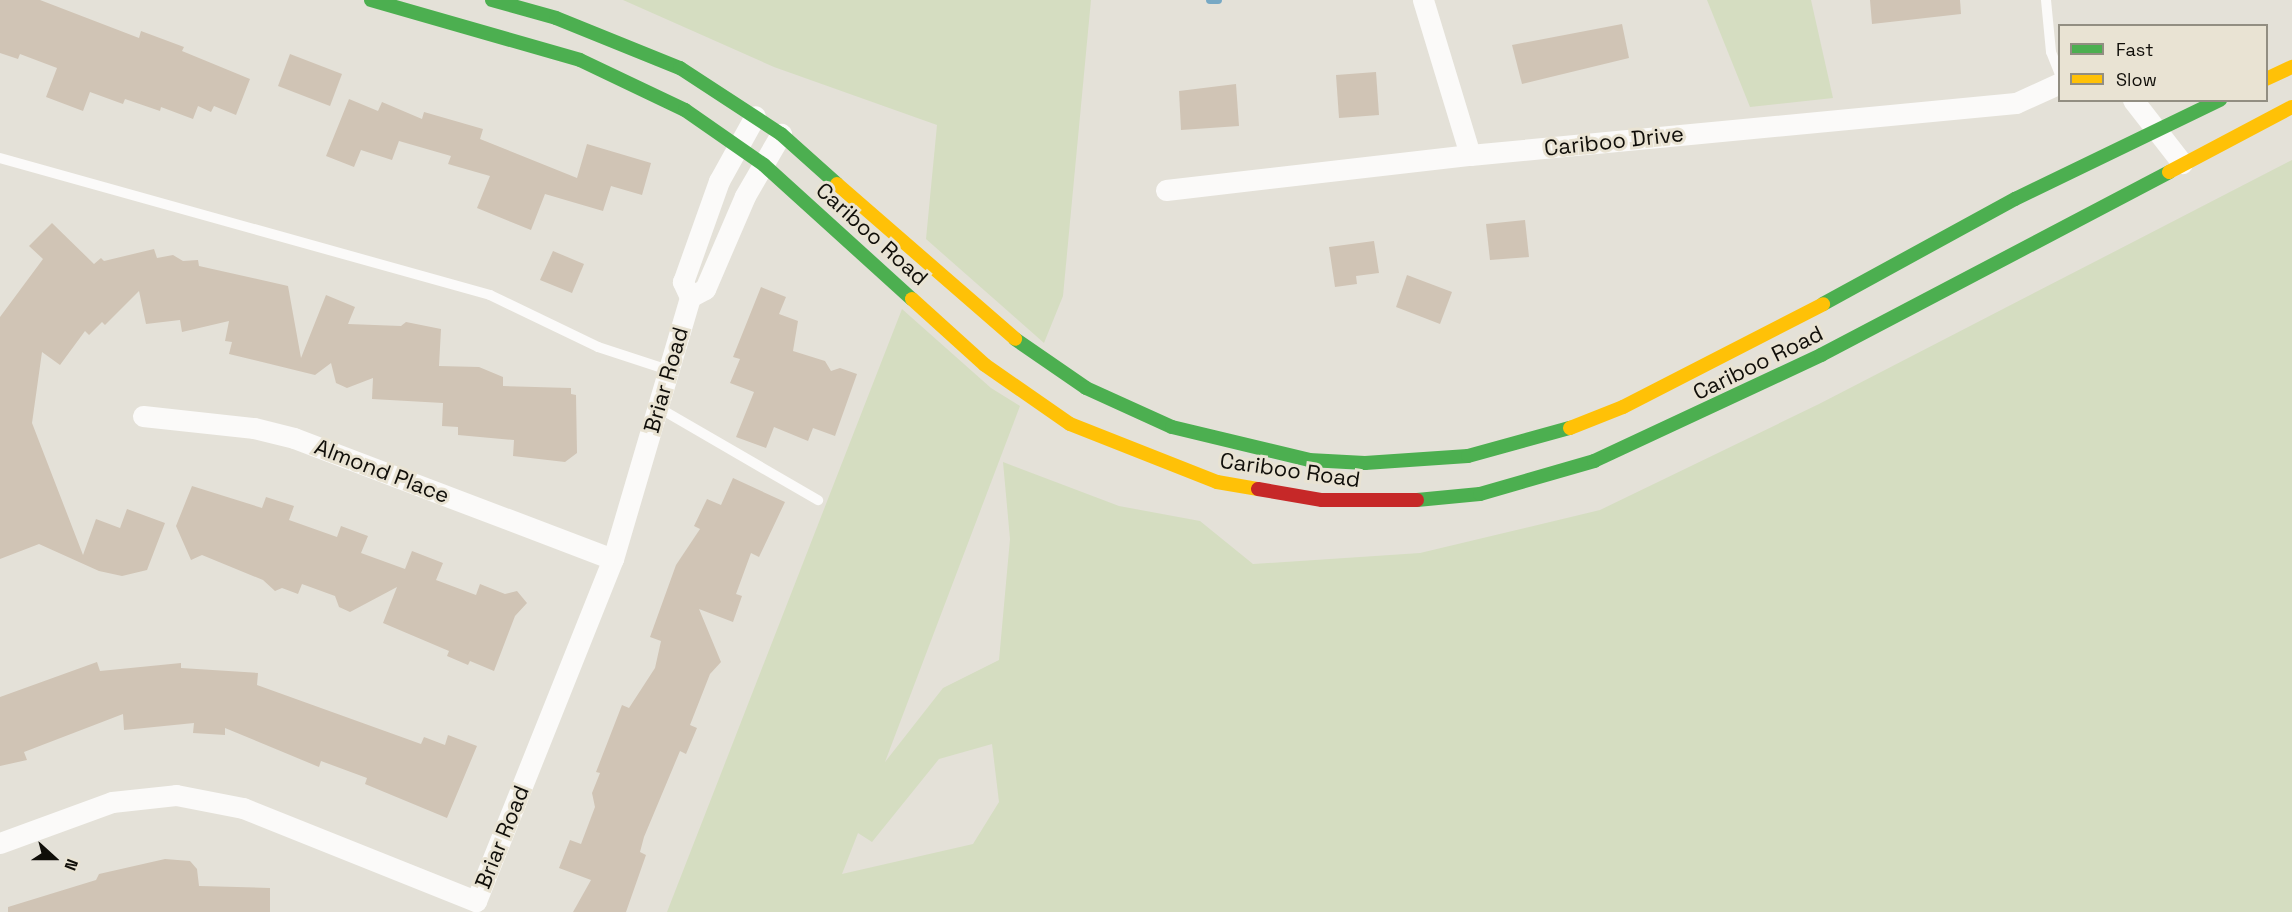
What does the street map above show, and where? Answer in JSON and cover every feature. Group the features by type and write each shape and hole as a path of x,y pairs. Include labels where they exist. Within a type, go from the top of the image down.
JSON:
{"street":[{"name":"Cariboo Road","path":"371,0 580,60 626,78 685,110 736,149 764,165 985,365 1070,424 1217,482 1322,500 1371,502 1480,494 1594,461 1821,355 2292,107"},
{"name":"Cariboo Road","path":"492,0 556,18 680,68 755,116 781,134 992,324 1086,388 1172,427 1215,440 1309,460 1365,463 1468,456 1515,446 1623,407 2015,199 2216,102"},
{"path":"1423,0 1470,155"},
{"path":"2268,78 2292,67"},
{"name":"Cariboo Drive","path":"1166,190 1470,155 2016,103 2058,84"},
{"path":"2135,102 2182,163"},
{"name":"Briar Road","path":"0,843 112,802 176,795 243,808 476,901 613,559 690,297 683,282 719,181 755,116"},
{"name":"Briar Road","path":"690,297 705,289 745,196 781,134"},
{"name":"Almond Place","path":"143,416 254,428 294,438 613,559"}],"lane":[{"path":"2046,0 2051,52 2058,69"},
{"path":"0,158 490,295 598,347 668,370"},
{"path":"659,408 818,500"}],"green space":[{"path":"623,0 1091,0 1063,296 1044,343 926,239 937,125 774,67"},
{"path":"1707,0 1811,0 1833,98 1750,107"},
{"path":"2292,160 2292,912 667,912 902,309 991,388 1020,406 885,762 943,688 999,660 1010,539 1003,462 1119,506 1200,521 1253,564 1420,553 1600,510 1819,404","holes":["992,744 999,802 973,844 842,874 858,833 872,842 939,759"]}],"building":[{"path":"0,0 40,0 139,38 141,31 184,47 182,51 250,79 236,115 214,106 211,112 198,106 193,119 161,107 160,111 125,99 123,104 90,92 83,111 46,97 57,68 20,54 18,59 0,53"},
{"path":"1870,0 1960,0 1961,14 1872,24"},
{"path":"1622,24 1629,58 1522,84 1512,45"},
{"path":"290,54 342,74 330,106 278,86"},
{"path":"1376,72 1379,115 1339,118 1336,75"},
{"path":"1236,84 1239,126 1181,130 1179,91"},
{"path":"349,99 378,111 382,102 422,119 424,112 483,129 480,139 577,178 587,144 651,163 642,195 611,186 603,211 545,194 531,230 477,208 490,176 448,164 451,156 399,141 392,160 361,150 354,167 326,156"},
{"path":"1525,220 1529,257 1490,260 1486,224"},
{"path":"52,223 94,264 101,258 104,261 154,249 157,258 173,255 183,261 198,260 199,266 288,286 301,358 326,295 355,307 348,324 401,326 406,322 441,329 439,366 479,367 503,377 503,386 571,388 571,394 576,395 577,453 565,462 513,456 514,440 458,435 458,427 442,426 443,403 372,399 373,378 347,388 336,383 331,363 315,375 229,354 232,342 225,341 229,321 182,332 180,320 146,324 139,291 105,325 102,322 89,335 85,331 60,365 42,352 32,423 83,555 96,519 120,528 127,509 165,523 147,570 122,576 99,571 39,544 0,559 0,317 43,259 29,246"},
{"path":"1374,241 1379,273 1356,276 1357,284 1335,287 1329,247"},
{"path":"553,251 584,264 572,293 540,280"},
{"path":"1407,275 1452,292 1440,324 1396,307"},
{"path":"761,287 786,297 779,314 798,321 793,351 825,361 831,371 840,368 857,374 835,436 813,428 808,441 774,427 766,448 736,437 754,392 730,383 740,359 733,357"},
{"path":"733,478 785,502 759,557 751,553 736,594 742,596 733,622 699,609 721,662 710,674 690,725 697,728 686,754 680,751 644,837 640,852 646,855 626,912 573,912 591,880 559,868 570,840 581,844 595,807 592,793 600,773 596,772 622,705 629,708 655,668 661,641 650,637 676,565 700,529 694,526 707,499 721,505"},
{"path":"192,486 262,508 266,497 294,506 289,520 337,537 341,526 368,536 361,553 405,569 412,551 443,563 436,580 476,595 480,584 505,594 517,591 527,603 515,616 494,671 470,661 468,665 447,656 449,651 383,623 397,587 350,612 339,607 335,596 302,584 298,594 282,588 275,591 263,580 202,555 191,560 176,526"},
{"path":"97,662 100,671 181,663 181,668 258,673 257,685 421,744 424,737 445,745 448,735 477,746 447,818 365,784 367,778 321,761 319,767 225,728 225,735 193,733 194,723 124,730 123,714 24,752 27,760 0,766 0,697"},
{"path":"165,859 190,861 197,869 199,886 270,888 270,912 8,912 8,907 96,880 99,874"}],"waterway":[{"path":"1210,0 1218,0"}],"traffic: fast":[{"path":"371,0 580,60 685,110 764,165 912,299"},
{"path":"492,0 556,18 680,68 781,134 837,184"},
{"path":"1823,304 2015,199 2216,102"},
{"path":"1417,500 1480,494 1594,461 1821,355 2169,172"},
{"path":"1015,339 1086,388 1172,427 1309,460 1365,463 1468,456 1570,428"}],"traffic: slow":[{"path":"2268,78 2292,67"},
{"path":"2169,172 2292,107"},
{"path":"837,184 1015,339"},
{"path":"912,299 985,365 1070,424 1217,482 1258,489"},
{"path":"1570,428 1623,407 1823,304"}],"traffic: jam":[{"path":"1258,489 1322,500 1417,500"}]}
